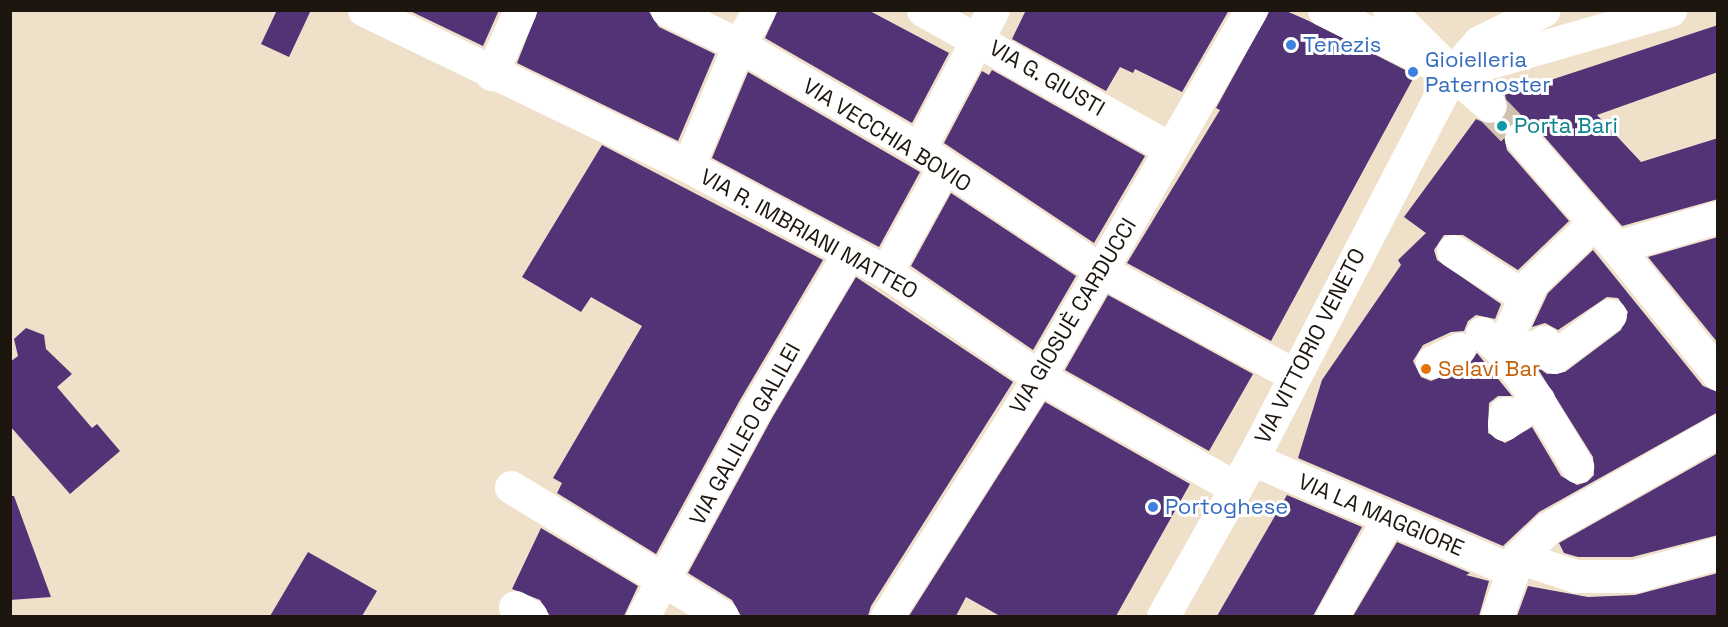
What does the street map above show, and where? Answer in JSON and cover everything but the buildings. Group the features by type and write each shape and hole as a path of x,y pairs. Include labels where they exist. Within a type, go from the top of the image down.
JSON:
{"street":[{"name":"VIA R. IMBRIANI MATTEO","path":"364,10 491,75 688,166 886,273 1039,377 1236,488"},
{"path":"491,75 520,10"},
{"name":"VIA VECCHIA BOVIO","path":"667,10 739,45 931,159 1102,271 1294,375"},
{"path":"688,166 739,45 759,10"},
{"name":"VIA G. GIUSTI","path":"923,10 985,24 1169,148"},
{"name":"VIA GIOSUÈ CARDUCCI","path":"887,616 1039,377 1102,271 1169,148 1251,10"},
{"path":"1324,10 1452,73 1670,10"},
{"path":"1389,10 1452,73 1490,106"},
{"name":"VIA VITTORIO VENETO","path":"1163,616 1252,459 1452,73 1479,42 1544,10"},
{"path":"886,273 985,24"},
{"path":"1521,138 1593,224 1616,247 1718,374"},
{"path":"1616,247 1718,218"},
{"path":"1491,349 1525,297 1532,282 1593,224"},
{"path":"1453,251 1525,297"},
{"name":"VIA GALILEO GALILEI","path":"643,616 666,579 756,409 849,253"},
{"path":"1491,349 1544,342 1554,357 1610,315"},
{"path":"1491,349 1538,400 1577,466"},
{"path":"1505,413 1504,424 1538,400"},
{"path":"1497,616 1514,564 1548,528 1718,431"},
{"name":"VIA LA MAGGIORE","path":"1252,459 1389,518 1514,564 1575,576 1635,576 1718,553"},
{"path":"511,487 666,579 722,616"},
{"path":"1332,616 1389,518"}],"tunnel":[{"path":"1490,106 1521,138"}],"place":[{"name":"Tenezis","path":"1291,45"},
{"name":"Gioielleria Paternoster","path":"1413,72"},
{"name":"Porta Bari","path":"1502,126"},
{"name":"Selavi Bar","path":"1426,369"},
{"name":"Portoghese","path":"1153,507"}]}
